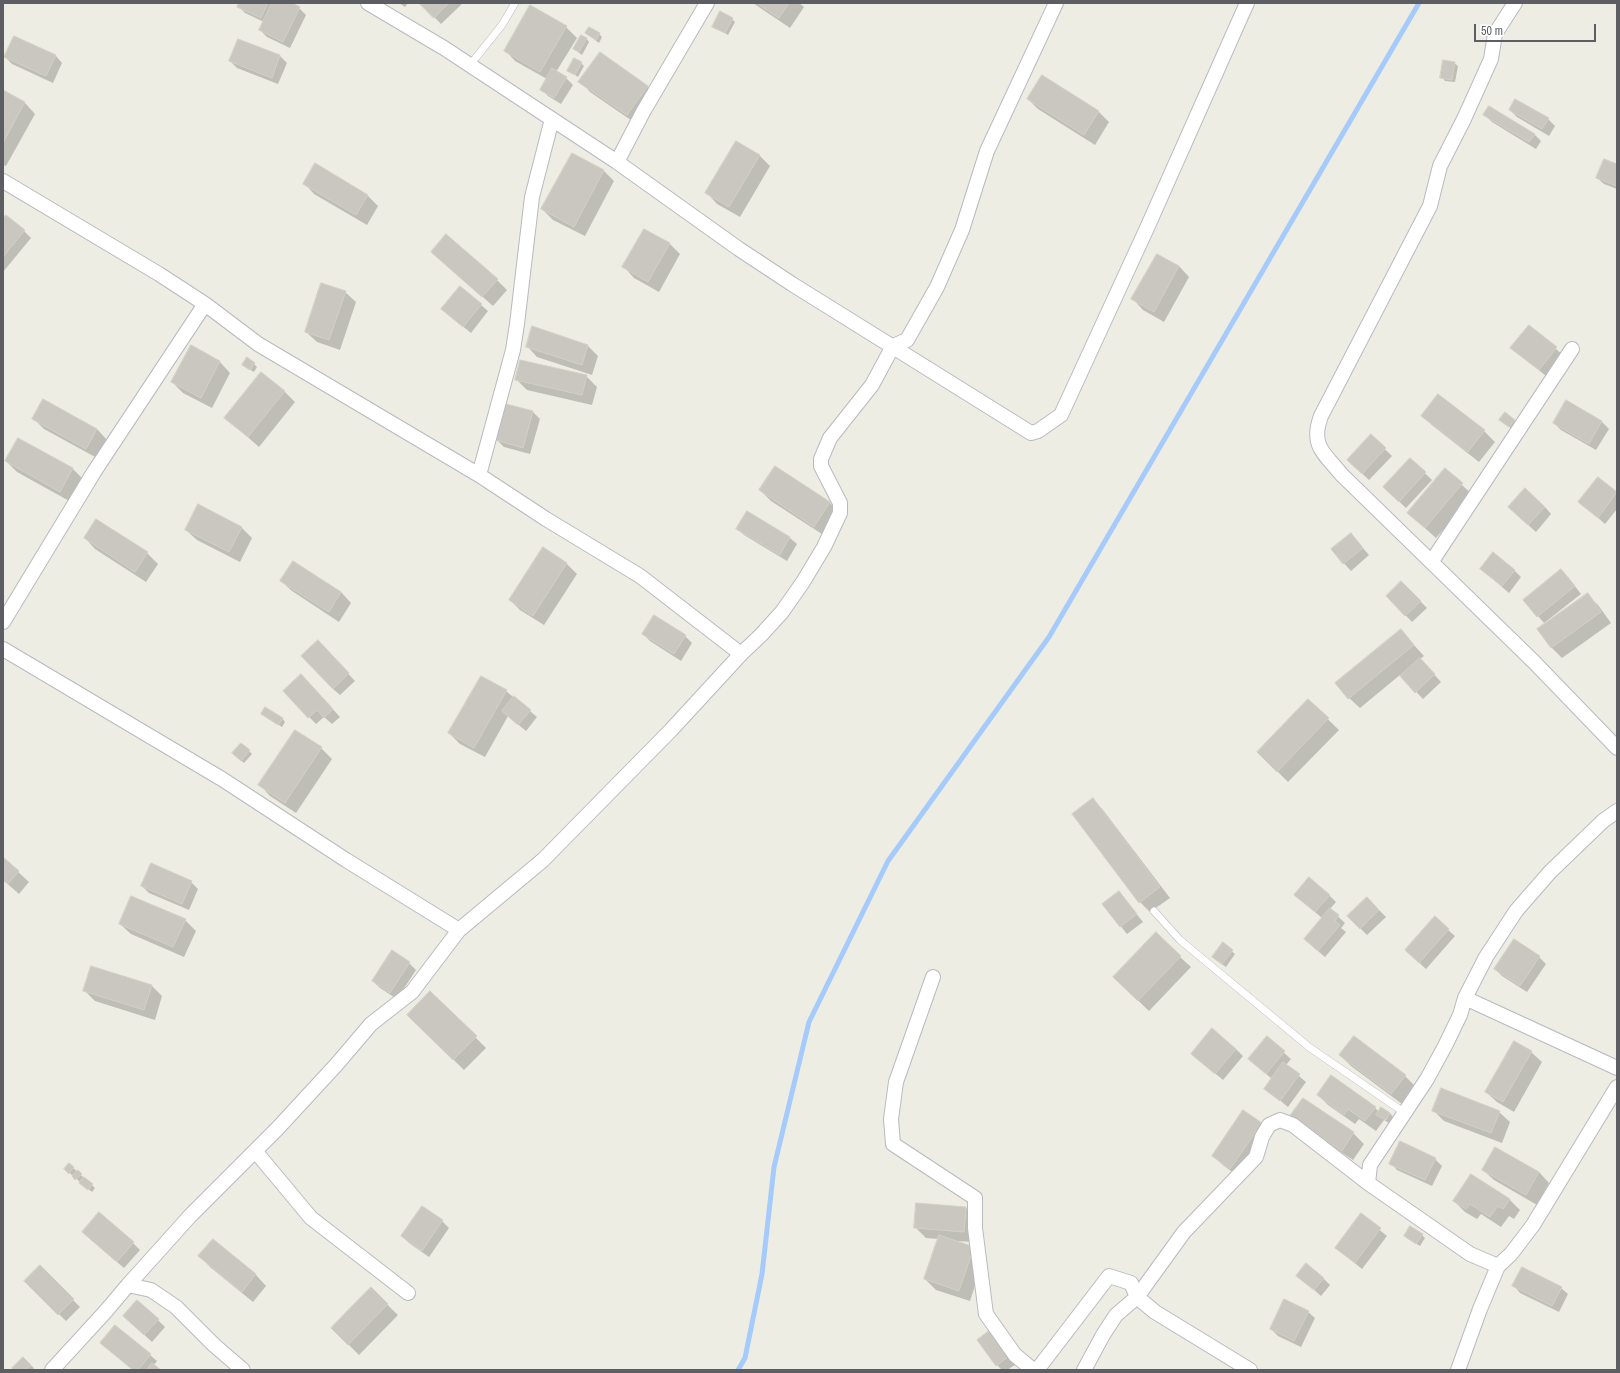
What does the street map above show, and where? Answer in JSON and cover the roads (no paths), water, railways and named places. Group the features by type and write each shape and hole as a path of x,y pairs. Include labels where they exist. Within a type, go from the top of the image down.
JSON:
{"street":[{"path":"368,3 444,48 617,162 739,249 1031,433 1038,431 1061,415 1147,228 1247,3"},
{"path":"617,162 643,112 707,3"},
{"path":"52,1370 190,1216 256,1152 337,1064 371,1024 412,992 459,930 543,860 671,730 782,612 814,564 840,513 840,503 828,477 823,470 821,459 830,438 872,385 893,346 907,340 937,287 962,230 987,151 1056,3"},
{"path":"1515,3 1495,34 1491,59 1464,119 1440,166 1430,206 1321,416 1317,427 1317,438 1320,448 1342,475 1534,662 1617,748"},
{"path":"479,475 513,350 532,197 552,119"},
{"path":"3,180 159,274 205,304 258,344 479,475 546,519 640,576 741,654"},
{"path":"3,622 94,472 205,304"},
{"path":"1432,562 1572,349"},
{"path":"3,649 222,779 346,860 459,930"},
{"path":"1368,1184 1370,1165 1427,1079 1460,1015 1465,998 1486,957 1516,911 1550,872 1603,821 1617,810"},
{"path":"933,977 896,1082 890,1119 893,1144 975,1198 975,1228 986,1314 1015,1356 1033,1370"},
{"path":"1465,998 1617,1068"},
{"path":"1458,1370 1480,1309 1498,1266 1511,1254 1532,1225 1617,1087"},
{"path":"1084,1370 1116,1315 1138,1297 1184,1232 1256,1156 1262,1137 1269,1125 1280,1120 1294,1125 1368,1184 1470,1254 1498,1266"},
{"path":"256,1152 311,1218 408,1293"},
{"path":"1037,1370 1109,1276 1131,1283 1138,1297 1154,1312 1250,1370"},
{"path":"128,1284 151,1290 176,1307 214,1345 243,1370"}],"lane":[{"path":"470,65 502,25 516,3"},
{"path":"1154,911 1180,940 1310,1047 1405,1113"}],"waterway":[{"path":"738,1370 745,1358 762,1274 774,1167 809,1022 888,861 1049,637 1419,3"}]}
